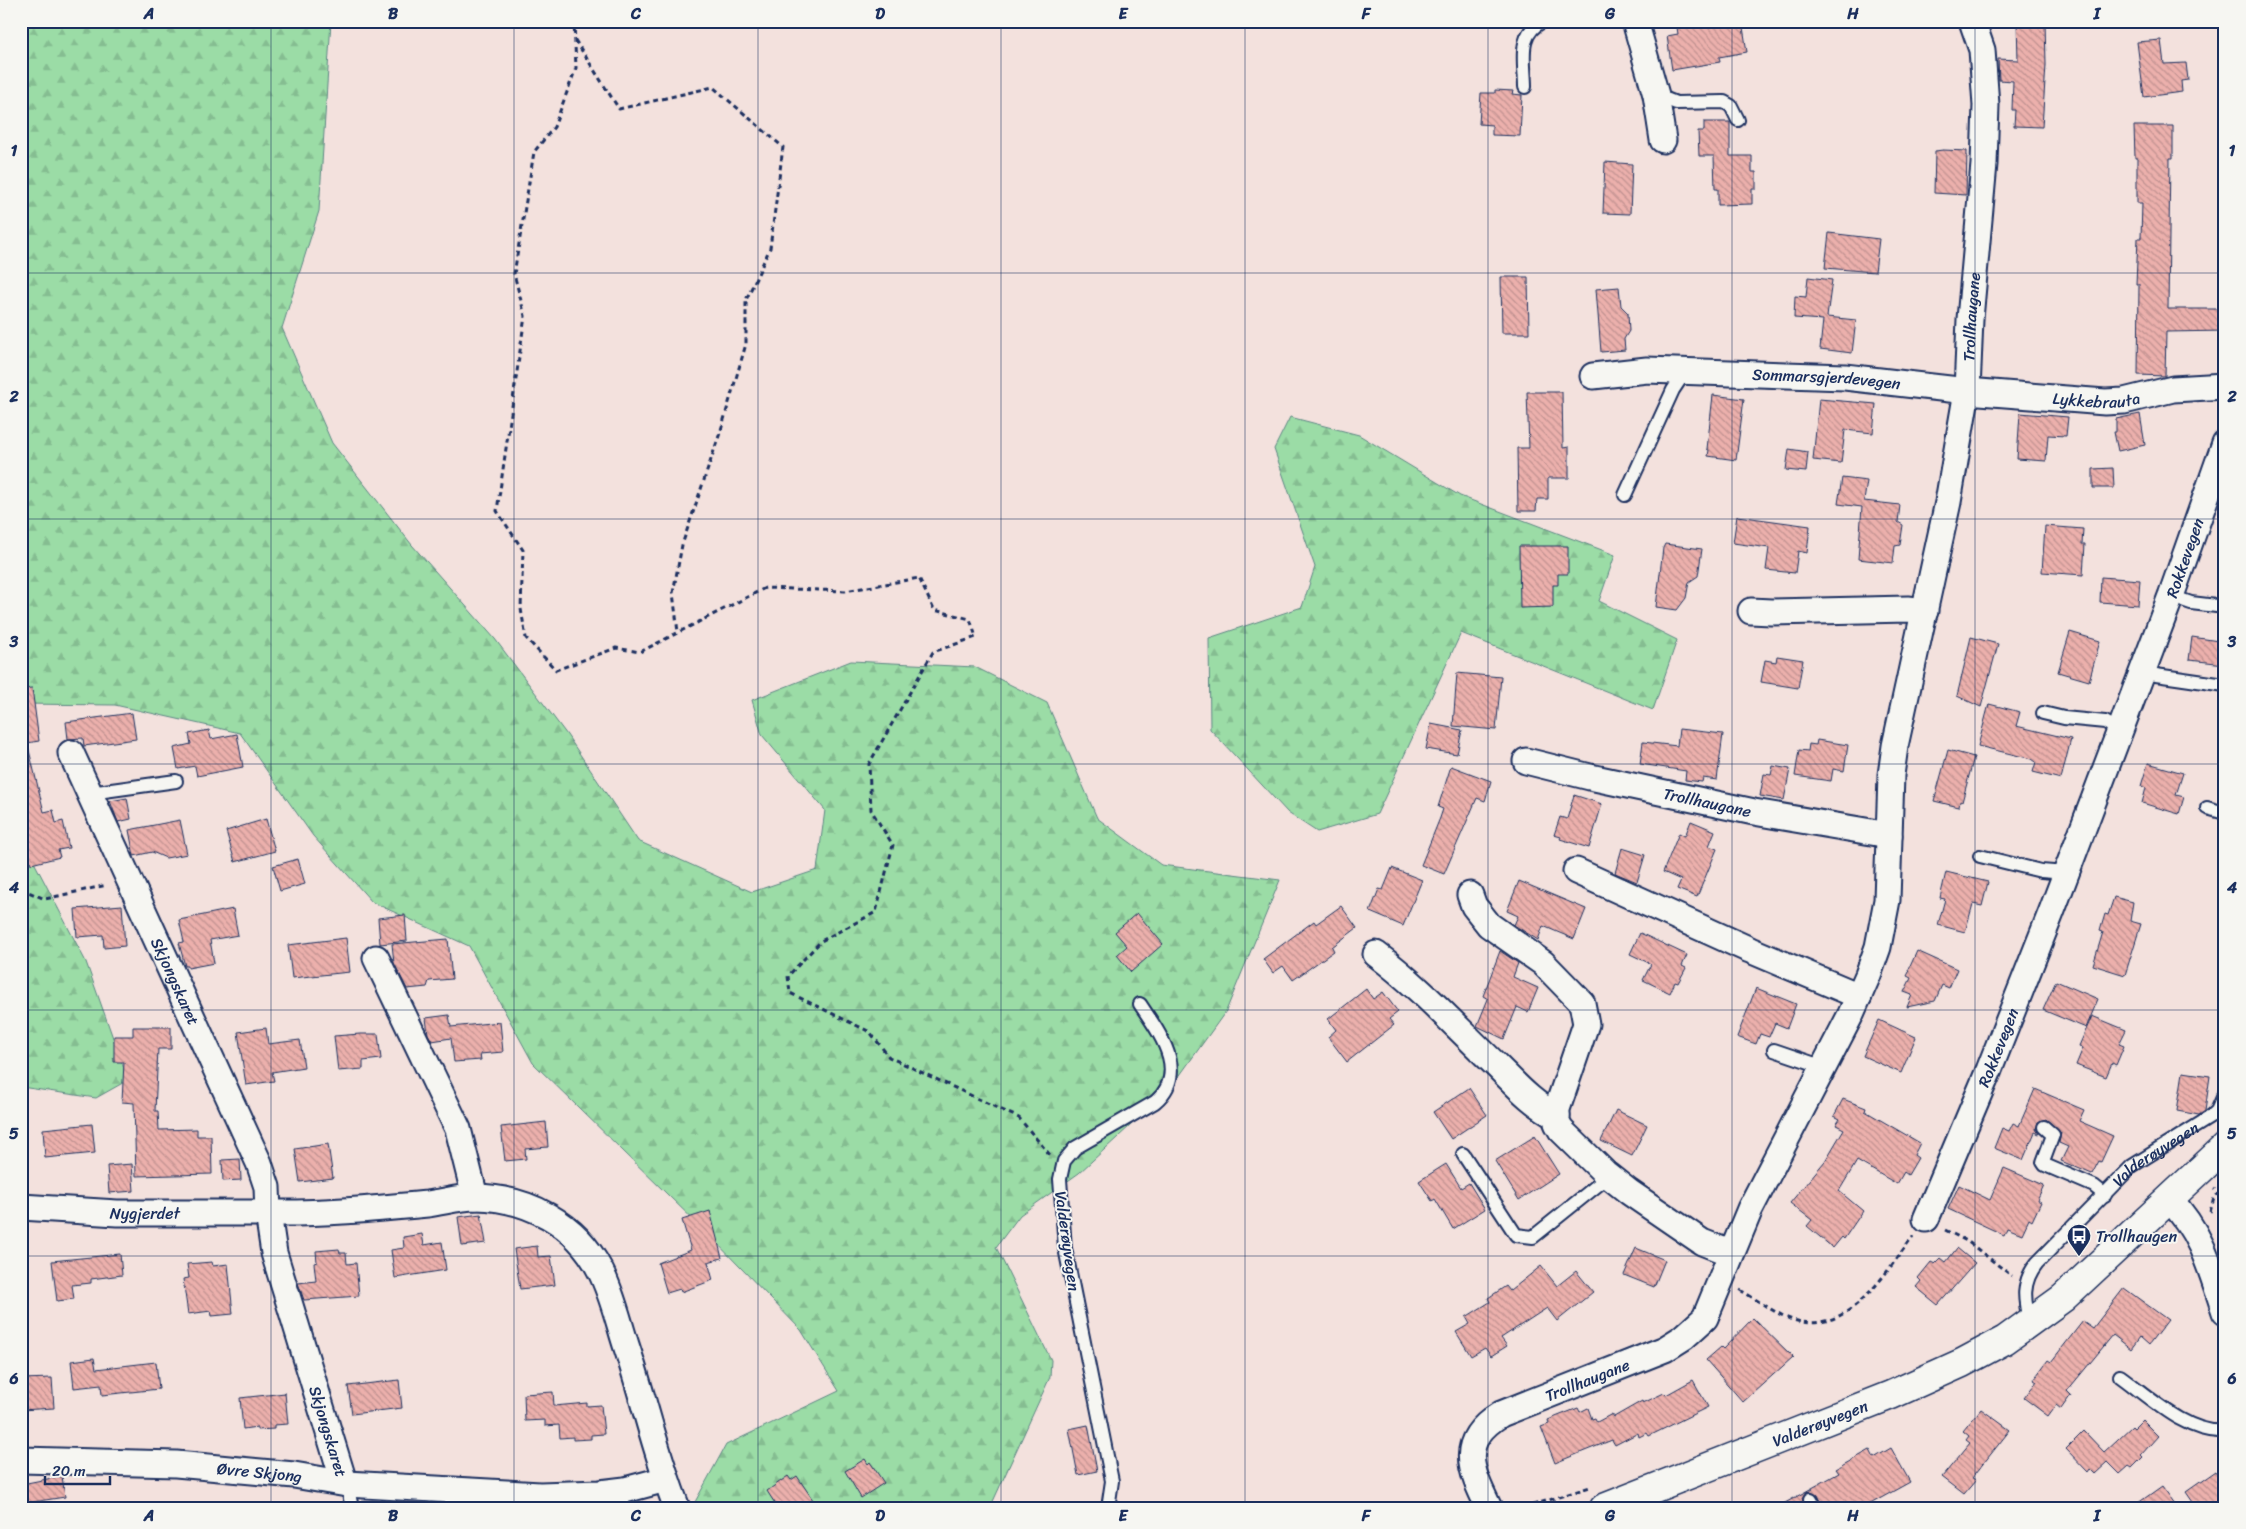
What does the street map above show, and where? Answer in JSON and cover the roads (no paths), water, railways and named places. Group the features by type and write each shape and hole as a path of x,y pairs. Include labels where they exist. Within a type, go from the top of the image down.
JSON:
{"main road":[{"name":"Valderøyvegen","path":"1601,1496 1891,1395 1962,1363 2005,1340 2030,1324 2063,1298 2225,1147"}],"street":[{"path":"1635,21 1656,95 1663,140"},
{"name":"Trollhaugane","path":"1489,1508 1471,1467 1470,1454 1474,1442 1484,1426 1501,1414 1665,1349 1684,1337 1705,1318 1730,1253 1750,1209 1824,1067 1858,996 1878,947 1884,924 1888,878 1891,775 1895,746 1948,502 1967,391 1970,319 1984,164 1986,105 1982,50 1972,21"},
{"name":"Sommarsgjerdevegen","path":"1594,376 1647,370 1845,377 1967,391"},
{"name":"Lykkebrauta","path":"1967,391 2105,402 2124,401 2173,388 2225,386"},
{"name":"Rokkevegen","path":"1926,1219 1989,1070 2066,873 2171,596 2225,443"},
{"path":"1751,610 1771,612 1908,609 1925,611"},
{"name":"Skjongskaret","path":"71,753 259,1163 267,1187 268,1213 274,1252 349,1496 572,1495 625,1490 666,1479"},
{"name":"Trollhaugane","path":"1526,761 1590,777 1754,812 1890,835"},
{"path":"1576,871 1750,950 1858,996"},
{"path":"1470,895 1474,906 1489,925 1543,963 1577,996 1585,1009 1586,1024 1562,1095 1557,1116 1557,1123 1561,1130 1609,1176 1676,1226 1702,1242 1730,1253"},
{"path":"1376,954 1525,1093 1544,1110 1557,1116"},
{"path":"376,958 458,1129 475,1197"},
{"path":"268,1213 339,1211 428,1204 475,1197 527,1205 544,1212 578,1239 590,1253 600,1270 646,1405 666,1479 677,1508"},
{"path":"2170,1200 2189,1222 2199,1238 2225,1312"},
{"name":"Nygjerdet","path":"21,1207 117,1213 268,1213"},
{"name":"Øvre Skjong","path":"21,1460 126,1461 228,1467 294,1475 349,1496"}],"lane":[{"path":"1525,87 1524,41 1534,26 1544,21"},
{"path":"1656,95 1676,103 1724,102 1731,106 1738,120"},
{"path":"1625,495 1673,390 1685,372"},
{"path":"2171,596 2191,603 2225,607"},
{"path":"2142,673 2225,685"},
{"path":"2043,713 2064,718 2104,722 2120,731"},
{"path":"90,793 176,781"},
{"path":"2208,808 2225,813"},
{"path":"1980,856 2041,871 2066,873"},
{"name":"Valderøyvegen","path":"1108,1508 1112,1481 1065,1248 1060,1193 1062,1168 1068,1155 1075,1148 1155,1102 1163,1096 1168,1085 1172,1070 1169,1055 1161,1037 1140,1004"},
{"path":"1774,1050 1824,1067"},
{"name":"Valderøyvegen","path":"2030,1324 2024,1299 2030,1272 2037,1263 2132,1166 2209,1118 2217,1111 2225,1093"},
{"name":"Valderøyvegen","path":"2044,1127 2053,1135 2043,1162 2045,1165 2094,1186 2105,1195"},
{"path":"1463,1154 1516,1235 1533,1237 1609,1176"},
{"path":"2120,1376 2194,1427 2208,1432 2225,1432"}],"place":[{"name":"Trollhaugen","path":"2079,1257"}]}
